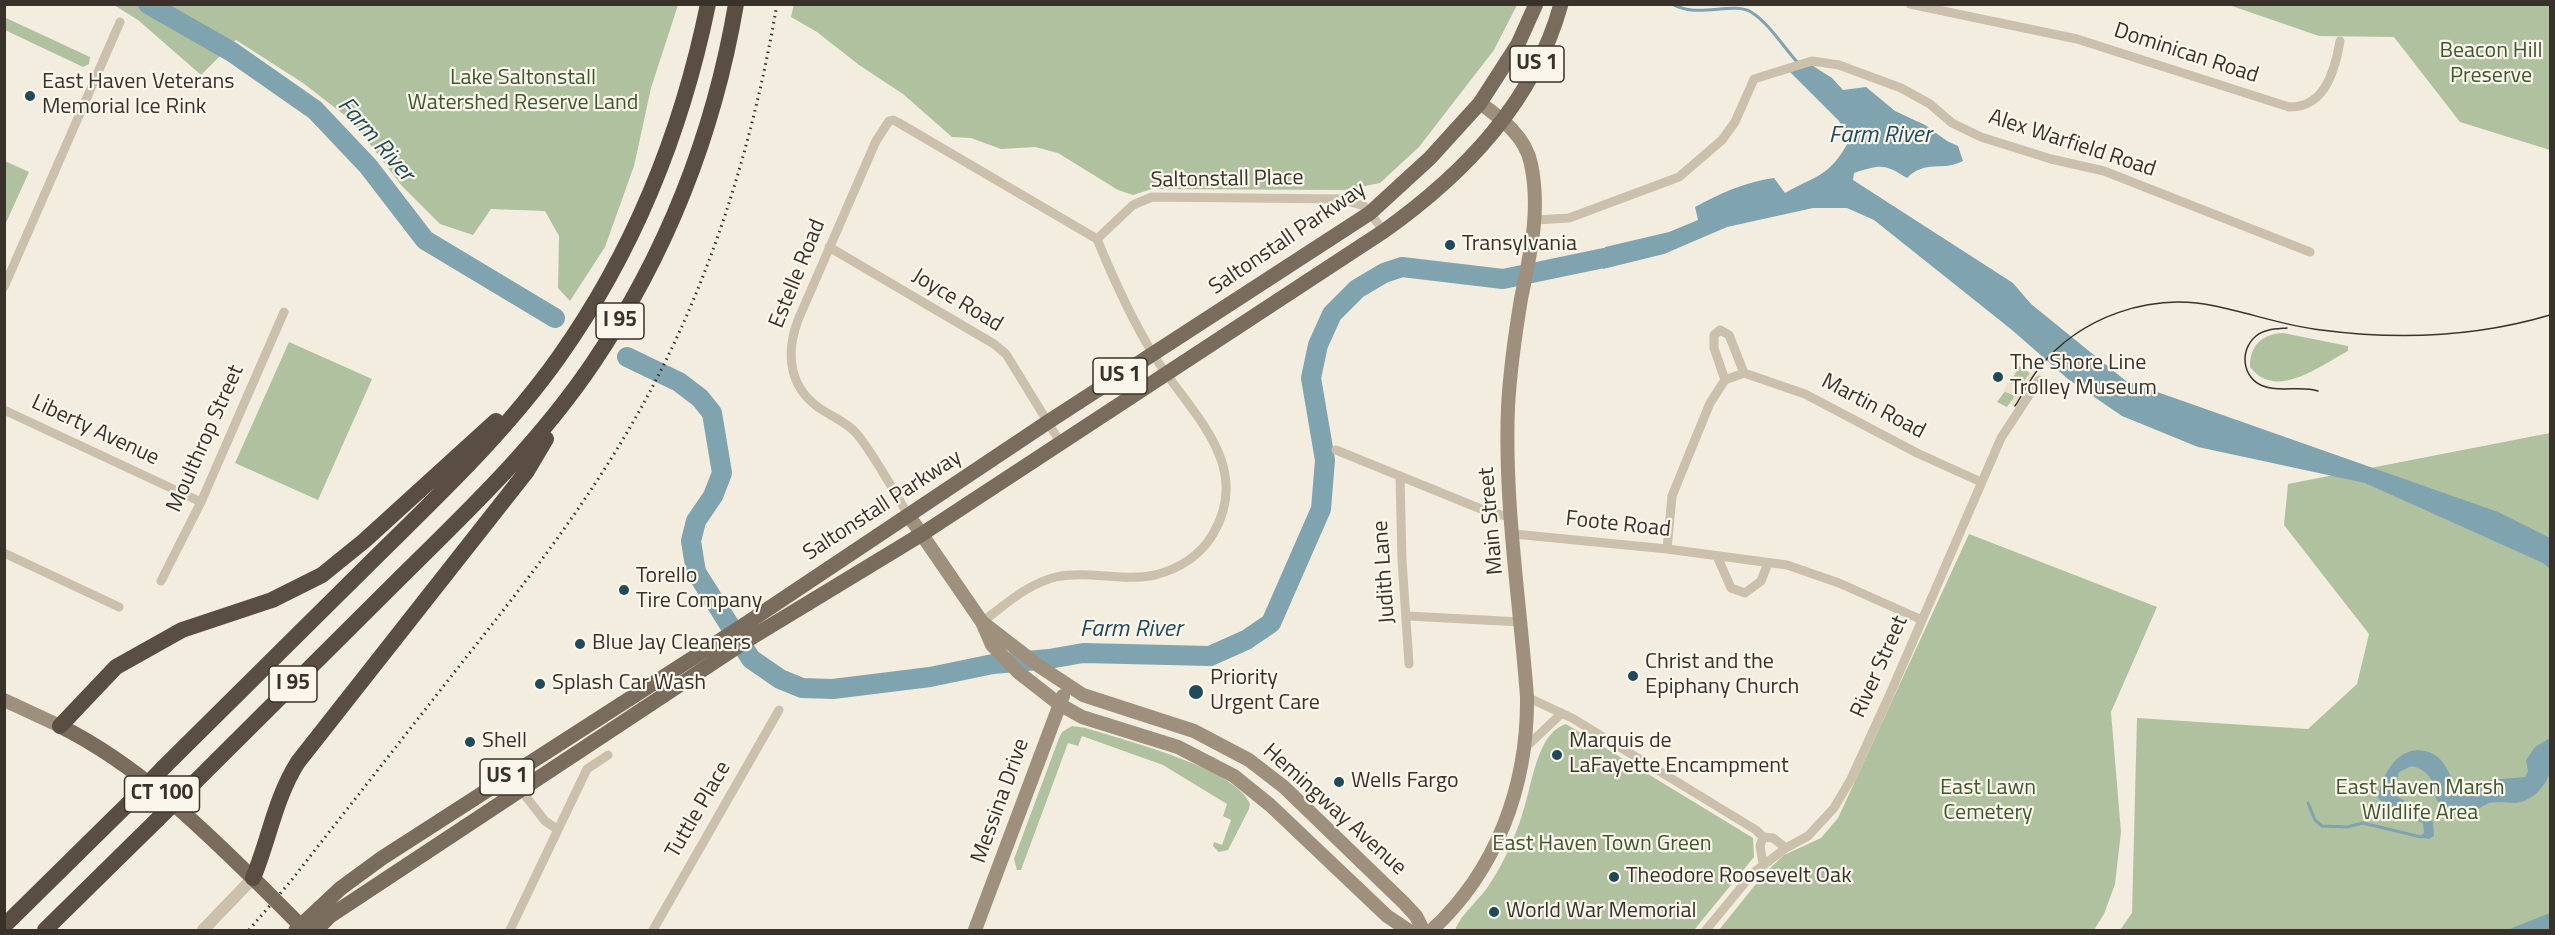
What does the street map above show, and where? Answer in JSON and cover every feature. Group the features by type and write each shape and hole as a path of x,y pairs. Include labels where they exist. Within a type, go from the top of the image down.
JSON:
{"highway":[{"name":"I 95","path":"4,926 466,468 512,418 560,357 601,292 653,188 682,106 708,4"},
{"name":"I 95","path":"45,930 496,483 546,426 592,364 638,290 684,194 714,102 736,4"},
{"path":"60,726 116,667 182,630 272,600 322,575 462,453 560,357"},
{"path":"253,878 265,850 279,798 297,762 527,471 592,364"}],"main road":[{"name":"US 1","path":"1480,103 1513,53 1536,4"},
{"name":"US 1","path":"1503,120 1546,47 1561,4"},
{"name":"Main Street","path":"1432,930 1463,899 1476,880 1507,821 1526,747 1527,697 1508,469 1508,409 1513,347 1536,220 1536,190 1531,161 1522,142 1503,120 1480,103"},
{"name":"Saltonstall Parkway","path":"316,930 330,916 520,789 909,516 1048,422 1154,356 1370,213 1407,181 1480,103"},
{"name":"Saltonstall Parkway","path":"296,930 341,888 382,858 738,637 922,534 1384,231 1425,202 1452,178 1503,120"},
{"path":"1407,181 1425,202"},
{"name":"Hemingway Avenue","path":"909,516 982,622 988,640 1018,672 1059,704 1097,723 1194,754 1234,776 1270,805 1387,916 1408,930"},
{"name":"Hemingway Avenue","path":"982,622 1039,666 1068,686 1095,700 1211,738 1249,760 1284,788 1404,903 1416,916 1423,930"},
{"name":"Messina Drive","path":"975,930 1059,704 1068,686"},
{"name":"CT 100","path":"4,700 60,726 135,770 206,832 305,930"},
{"path":"1270,805 1284,788"}],"street":[{"name":"Dominican Road","path":"1910,4 2077,39 2289,107 2303,106 2320,94 2330,79 2340,41"},
{"path":"4,287 120,22"},
{"name":"Alex Warfield Road","path":"1536,220 1569,218 1679,177 1722,140 1735,122 1754,79 1812,61 1828,62 1901,88 1930,104 1952,123 1981,137 2051,159 2104,171 2310,252"},
{"name":"Estelle Road","path":"909,516 856,433 811,402 800,391 792,374 789,357 791,339 829,248 876,141 889,121 899,123 1097,239"},
{"name":"Saltonstall Place","path":"1097,239 1133,205 1152,197 1341,199 1359,203 1384,231"},
{"path":"982,622 1024,590 1056,577 1148,576 1167,572 1186,562 1208,543 1219,524 1228,499 1226,476 1218,450 1168,373 1154,356 1124,300 1097,239"},
{"name":"Joyce Road","path":"829,248 994,344 1006,354 1060,442"},
{"name":"Moulthrop Street","path":"162,581 201,502 284,312"},
{"path":"1667,549 1672,496 1677,479 1710,403 1725,380 1744,373 1729,335 1720,330 1714,335 1714,348 1725,380"},
{"name":"Martin Road","path":"1744,373 1804,394 1917,453 1981,483"},
{"name":"River Street","path":"1706,930 1763,863 1808,836 1834,807 1864,752 2005,432 2039,380"},
{"name":"Liberty Avenue","path":"4,410 201,502"},
{"path":"1336,450 1481,509 1512,518"},
{"name":"Judith Lane","path":"1400,477 1402,560 1408,616 1409,664"},
{"name":"Foote Road","path":"1514,534 1667,549 1787,565 1839,583 1922,620"},
{"path":"4,554 119,607"},
{"path":"1717,556 1731,588 1745,593 1761,581 1768,563"},
{"path":"1408,616 1521,622"},
{"path":"1527,697 1562,713 1699,795 1763,837 1773,838 1786,848"},
{"name":"Tuttle Place","path":"653,930 779,710"},
{"path":"1526,747 1562,713"},
{"path":"510,930 586,769 608,755"},
{"path":"520,789 545,821 557,829"},
{"path":"1763,837 1760,846 1763,863"},
{"path":"203,930 253,878"}],"green space":[{"path":"794,4 1517,5 1494,50 1419,147 1380,183 1345,190 1152,189 1133,195 1118,190 1058,153 1035,147 1001,149 971,138 952,137 903,94 859,65 817,32 791,17"},
{"name":"Lake Saltonstall Watershed Reserve Land","path":"114,5 678,5 651,88 634,166 605,247 570,301 558,288 559,236 545,211 491,209 473,235 440,224 402,186 352,121 303,83 236,40 201,75 138,20"},
{"name":"Beacon Hill Preserve","path":"2229,5 2550,5 2550,150 2460,122 2394,37 2319,36"},
{"path":"6,18 90,57 89,64 83,67 5,30"},
{"path":"5,161 29,172 5,225"},
{"path":"2283,333 2348,346 2348,351 2311,372 2285,381 2272,381 2260,377 2250,367 2255,347 2263,338"},
{"path":"289,342 372,379 318,500 235,463"},
{"path":"2019,366 2030,373 2022,385 2012,380"},
{"path":"2006,390 2015,396 2007,407 1997,402"},
{"name":"East Haven Marsh Wildlife Area","path":"2550,433 2550,930 2120,930 2132,913 2137,718 2308,729 2357,684 2369,634 2284,525 2288,484"},
{"name":"East Lawn Cemetery","path":"1969,534 2157,607 2111,712 2121,832 2115,884 2104,914 2094,930 1719,930 1764,874 1784,855 1821,838 1838,818"},
{"name":"East Haven Town Green","path":"1566,724 1753,838 1754,857 1694,930 1455,930 1462,917 1487,888 1509,850 1526,804 1536,763 1548,738 1556,729"},
{"path":"1072,726 1086,728 1177,757 1202,767 1240,791 1250,804 1249,809 1228,850 1219,852 1213,846 1214,842 1222,845 1231,820 1223,816 1227,804 1163,765 1082,736 1078,746 1068,743 1021,870 1017,870 1014,859 1059,738 1062,732"}],"shaded area":[{"path":"2018,366 2012,380 2021,385 2030,373 2033,374 2014,406 2010,404 2015,396 2003,391"}],"water":[{"name":"Farm River","path":"1810,64 1832,78 1843,90 1866,87 1895,111 1925,125 1958,146 1963,161 1948,166 1921,169 1907,178 1887,168 1876,167 1854,173 1853,180 2013,283 2031,304 2126,381 2498,512 2550,538 2550,569 2543,563 2365,483 2198,447 2122,416 2068,379 2012,330 1874,220 1847,208 1813,208 1727,227 1664,254 1603,269 1605,247 1669,232 1698,220 1695,207 1724,193 1753,182 1774,178 1785,193 1830,168 1850,139 1839,121 1790,72"},
{"path":"2550,740 2551,769 2545,783 2532,797 2514,803 2490,803 2467,815 2451,814 2439,804 2431,780 2422,770 2412,766 2399,772 2393,794 2420,810 2433,822 2434,836 2429,839 2419,837 2424,833 2423,823 2393,811 2378,798 2389,768 2404,754 2424,751 2435,755 2447,768 2460,795 2489,780 2525,777 2528,771 2526,760 2535,747"},
{"path":"2550,913 2550,930 2507,930"}],"waterway":[{"name":"Farm River","path":"148,4 232,52 315,110 368,166 425,240 555,318"},
{"name":"Farm River","path":"1672,4 1692,10 1735,8 1751,12 1770,29 1799,64"},
{"name":"Farm River","path":"627,357 679,382 700,398 712,413 722,473 713,496 696,521 691,541 696,572 751,659 780,679 802,688 833,689 930,677 993,664 1049,659 1083,653 1210,656 1246,640 1271,623 1321,509 1325,460 1311,378 1318,345 1332,314 1357,289 1384,273 1402,267 1503,279 1604,258"},
{"path":"2308,803 2315,820 2322,826 2347,827 2363,823 2421,837"}],"tram line":[{"path":"2015,406 2039,368 2075,335 2096,322 2142,306 2166,303 2215,306 2308,328 2379,335 2465,332 2550,315"},
{"path":"2287,328 2266,331 2256,336 2245,356 2247,370 2251,377 2263,386 2318,391"}],"railway":[{"path":"249,930 290,882 517,593 592,489 637,416 678,334 716,243 757,101 777,4"}],"place":[{"name":"East Haven Veterans Memorial Ice Rink","path":"30,96"},
{"name":"Transylvania","path":"1450,245"},
{"name":"The Shore Line Trolley Museum","path":"1998,377"},
{"name":"Torello Tire Company","path":"624,590"},
{"name":"Blue Jay Cleaners","path":"580,644"},
{"name":"Christ and the Epiphany Church","path":"1633,676"},
{"name":"Splash Car Wash","path":"540,684"},
{"name":"Priority Urgent Care","path":"1196,692"},
{"name":"Shell","path":"470,742"},
{"name":"Marquis de LaFayette Encampment","path":"1557,755"},
{"name":"Wells Fargo","path":"1339,782"},
{"name":"Theodore Roosevelt Oak","path":"1614,877"},
{"name":"World War Memorial","path":"1494,912"}]}
